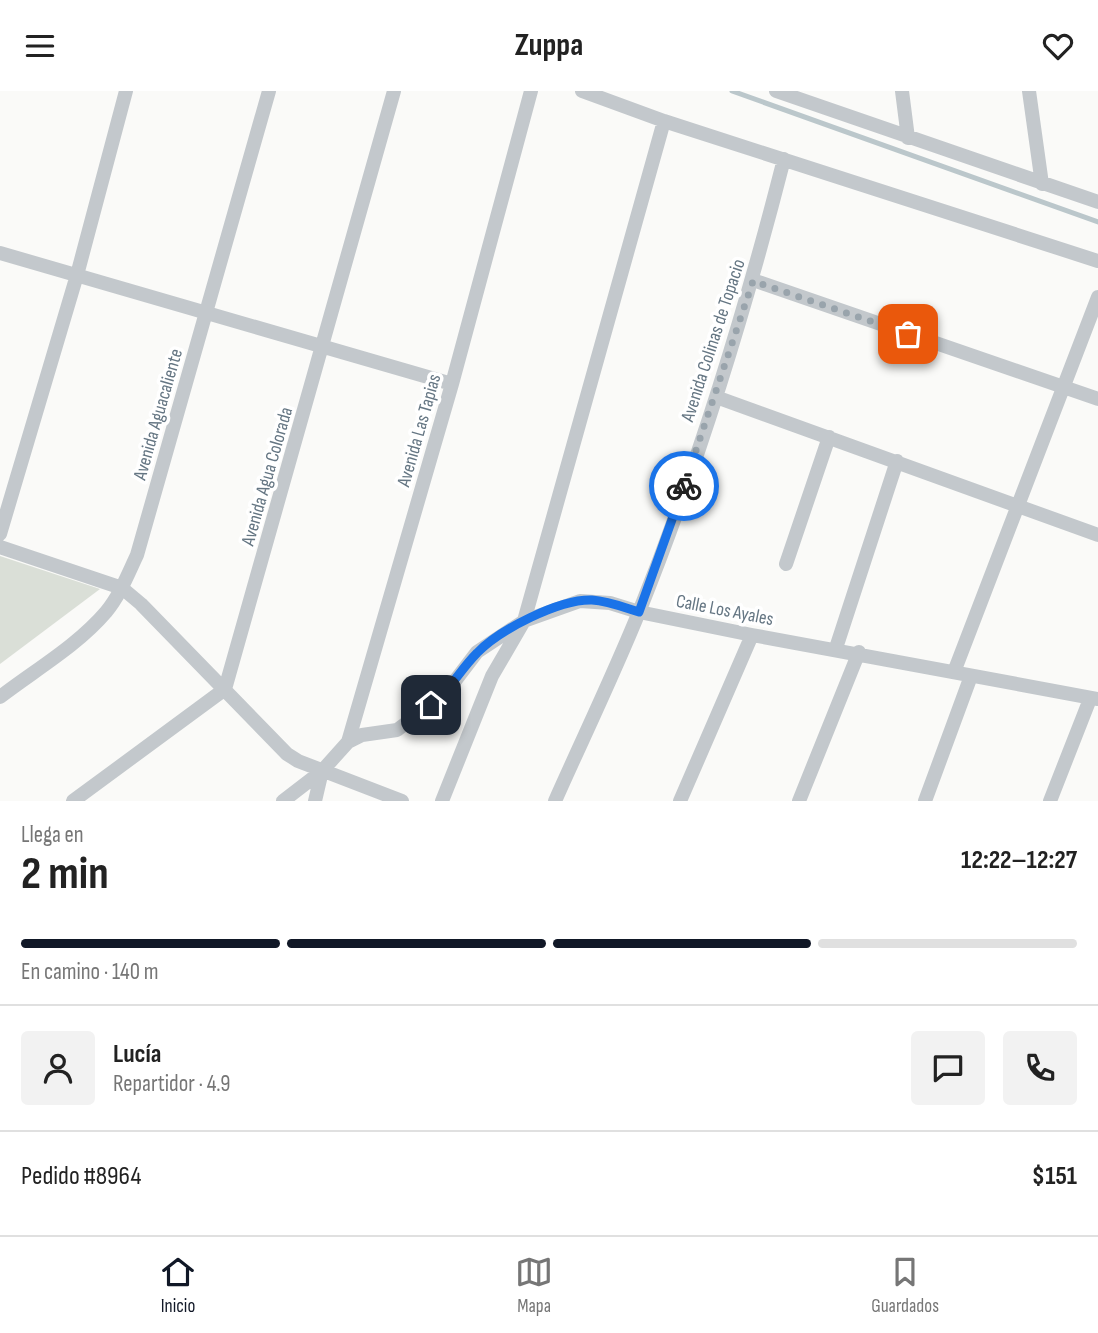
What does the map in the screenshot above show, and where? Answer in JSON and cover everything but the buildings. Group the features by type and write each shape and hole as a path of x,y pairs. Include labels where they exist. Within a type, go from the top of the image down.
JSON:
{"street":[{"path":"0,534 77,275 126,91"},
{"name":"Avenida Aguacaliente","path":"0,697 106,612 122,588 137,555 269,91"},
{"name":"Avenida Agua Colorada","path":"225,689 394,91"},
{"name":"Avenida Las Tapias","path":"283,801 322,771 348,742 452,384 531,91"},
{"path":"582,91 664,121 1098,261"},
{"path":"776,91 1098,202"},
{"path":"902,91 908,138"},
{"path":"1028,91 1042,184"},
{"path":"442,801 492,676 524,621 664,121"},
{"name":"Avenida Colinas de Topacio","path":"555,801 639,612 716,397 753,281 784,159"},
{"path":"0,253 452,384"},
{"path":"753,281 1098,398"},
{"path":"954,672 1098,297"},
{"path":"716,397 1098,535"},
{"path":"786,564 829,437"},
{"path":"836,648 897,461"},
{"path":"0,547 122,588 287,754 322,771 402,801"},
{"name":"Calle Los Ayales","path":"348,742 362,735 397,730 445,694 477,652 524,621 580,601 610,603 639,612 751,635 859,652 1094,699"},
{"path":"680,801 751,635"},
{"path":"799,801 859,652"},
{"path":"925,801 971,676"},
{"path":"73,801 225,689"},
{"path":"1050,801 1094,699"},
{"path":"315,801 322,771"}],"shaded area":[{"path":"0,556 100,589 0,664"}],"waterway":[{"path":"732,91 1098,222"}],"way so far":[{"path":"684,486 753,281 908,334"}],"route":[{"path":"431,705 445,694 477,652 524,621 567,605 592,600 639,612 684,486"}]}
